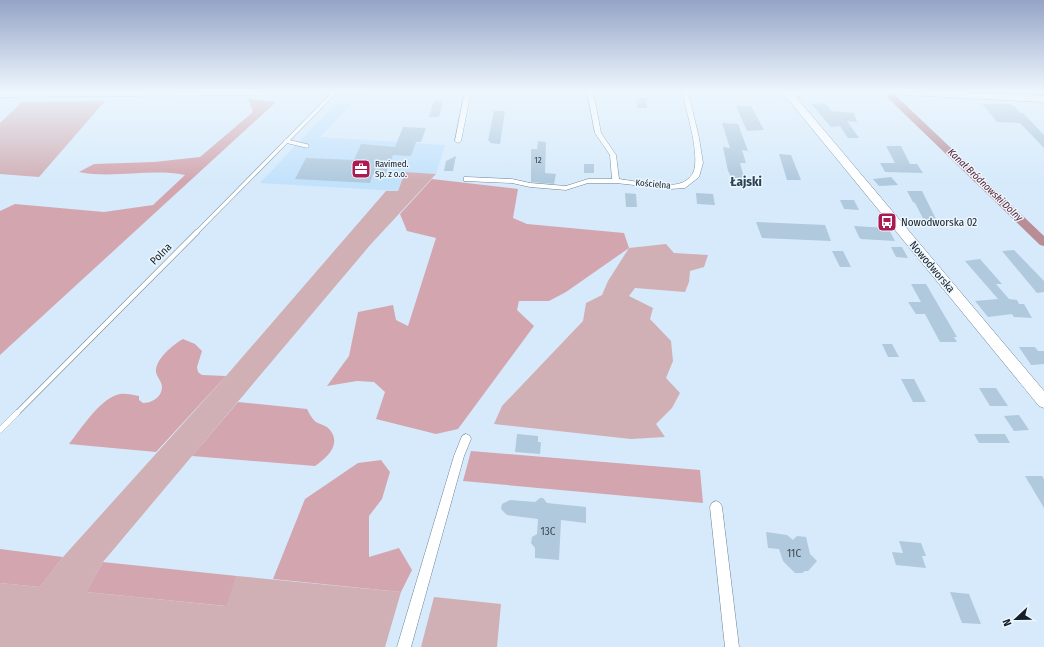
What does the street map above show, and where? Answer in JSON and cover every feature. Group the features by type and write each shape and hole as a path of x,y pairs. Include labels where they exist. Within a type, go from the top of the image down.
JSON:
{"street":[{"path":"458,141 462,121"},
{"path":"596,121 598,133 612,155 616,181"},
{"name":"Kościelna","path":"467,179 566,188 588,181 616,181 682,186 690,181 696,174 699,163 692,121"},
{"name":"Nowodworska","path":"818,121 1044,402"},
{"path":"404,647 459,456 466,439"},
{"path":"716,507 732,647"}],"lane":[{"name":"Polna","path":"0,430 306,121"},
{"path":"286,141 308,146"}],"shaded area":[{"path":"2,121 87,121 39,177 0,174 0,123"},
{"path":"242,121 255,121 0,355 0,211 15,204 104,212 153,205 185,175 172,173 92,174 79,172 94,164 154,162 200,157"},
{"path":"319,121 335,121 320,137 445,145 436,174 405,172 398,191 260,183"},
{"path":"405,172 436,174 371,244 103,562 86,592 225,606 237,576 401,592 385,647 0,647 0,583 40,587 63,557 226,376 386,191 398,191"},
{"path":"432,179 518,189 513,218 527,224 624,233 629,248 566,292 549,301 519,301 517,310 534,326 458,429 436,434 376,419 385,392 374,382 357,381 327,386 349,356 358,312 393,305 396,320 408,326 436,238 407,231 400,214"},
{"path":"666,244 674,253 708,255 704,267 690,271 689,282 685,292 635,288 629,296 653,308 650,319 671,341 673,361 666,378 680,393 672,408 656,424 665,437 631,439 494,424 502,406 583,321 586,303 602,295 608,281 629,248"},
{"path":"183,339 195,344 202,351 197,367 198,372 202,375 226,376 156,452 69,444 92,414 113,396 130,394 139,396 139,400 143,403 156,399 162,391 161,383 156,372 159,362 170,348"},
{"path":"238,402 307,409 315,421 330,430 334,441 331,451 315,466 192,456"},
{"path":"471,451 700,470 703,503 463,481"},
{"path":"381,460 390,472 382,499 369,516 369,557 399,548 412,570 401,592 273,579 305,499 358,463"},
{"path":"0,549 63,557 40,587 0,583"},
{"path":"103,562 237,576 226,606 86,592"},
{"path":"434,597 501,604 497,647 421,647"}],"building":[{"path":"492,121 503,121 500,144 490,143 490,141 488,141"},
{"path":"743,121 759,121 764,130 747,131"},
{"path":"826,121 847,121 859,138 848,138 840,126 831,127"},
{"path":"1031,121 1044,135 1044,148 1020,123 997,122"},
{"path":"722,123 738,124 748,151 742,150 746,163 740,163 744,178 732,178 728,171 723,147 730,148"},
{"path":"403,127 426,128 421,142 416,142 411,156 393,155 385,175 373,174 370,183 295,179 306,158 354,160 361,144 395,147"},
{"path":"538,141 546,142 545,173 556,174 554,184 531,182 531,149 537,149"},
{"path":"886,146 901,146 910,164 917,164 923,173 885,172 880,163 895,163"},
{"path":"779,154 791,155 801,180 787,180"},
{"path":"456,156 453,171 444,171 446,161"},
{"path":"584,164 594,164 594,173 584,173"},
{"path":"891,177 898,185 879,186 873,179"},
{"path":"907,191 922,191 940,227 927,226"},
{"path":"625,193 636,194 637,207 626,207"},
{"path":"696,193 713,194 715,205 697,204"},
{"path":"840,200 854,200 859,210 844,209"},
{"path":"756,222 825,225 831,241 762,238"},
{"path":"854,226 888,228 895,241 861,239"},
{"path":"891,247 902,247 908,258 896,257"},
{"path":"1014,250 1044,281 1044,292 1037,293 1002,251"},
{"path":"832,251 843,251 851,267 840,267"},
{"path":"980,259 1002,284 996,284 1009,299 1017,300 1019,304 1024,304 1032,318 1014,317 1012,314 988,317 975,301 998,299 965,261"},
{"path":"911,284 926,284 957,337 954,337 957,342 940,342 925,314 916,314 908,302 921,302"},
{"path":"882,344 892,344 899,357 888,357"},
{"path":"1019,347 1035,347 1038,351 1044,351 1044,364 1031,365"},
{"path":"901,379 914,379 926,402 913,402"},
{"path":"979,388 996,388 1008,406 990,406"},
{"path":"1019,415 1029,430 1014,431 1004,416"},
{"path":"517,434 538,436 538,442 541,442 540,454 515,452"},
{"path":"974,434 1005,434 1010,443 979,443"},
{"path":"1025,476 1042,476 1044,479 1044,508"},
{"path":"540,498 543,498 547,503 586,507 586,523 561,520 559,560 535,558 535,548 531,543 532,537 537,534 538,519 507,515 501,509 502,504 510,500 535,502"},
{"path":"766,532 787,535 793,540 797,536 806,537 810,554 817,561 808,571 795,573 783,561 779,549 768,548"},
{"path":"899,541 921,543 926,556 922,556 926,568 896,565 892,552 903,553"},
{"path":"950,592 969,594 981,624 962,623"}],"waterway":[{"name":"Kanał Bródnowski Dolny","path":"917,121 1044,242"}],"place":[{"name":"Ravimed. Sp. z o.o.","path":"361,169"},
{"name":"Nowodworska 02","path":"887,222"}],"district":[{"name":"Łajski","path":"746,181"}]}
